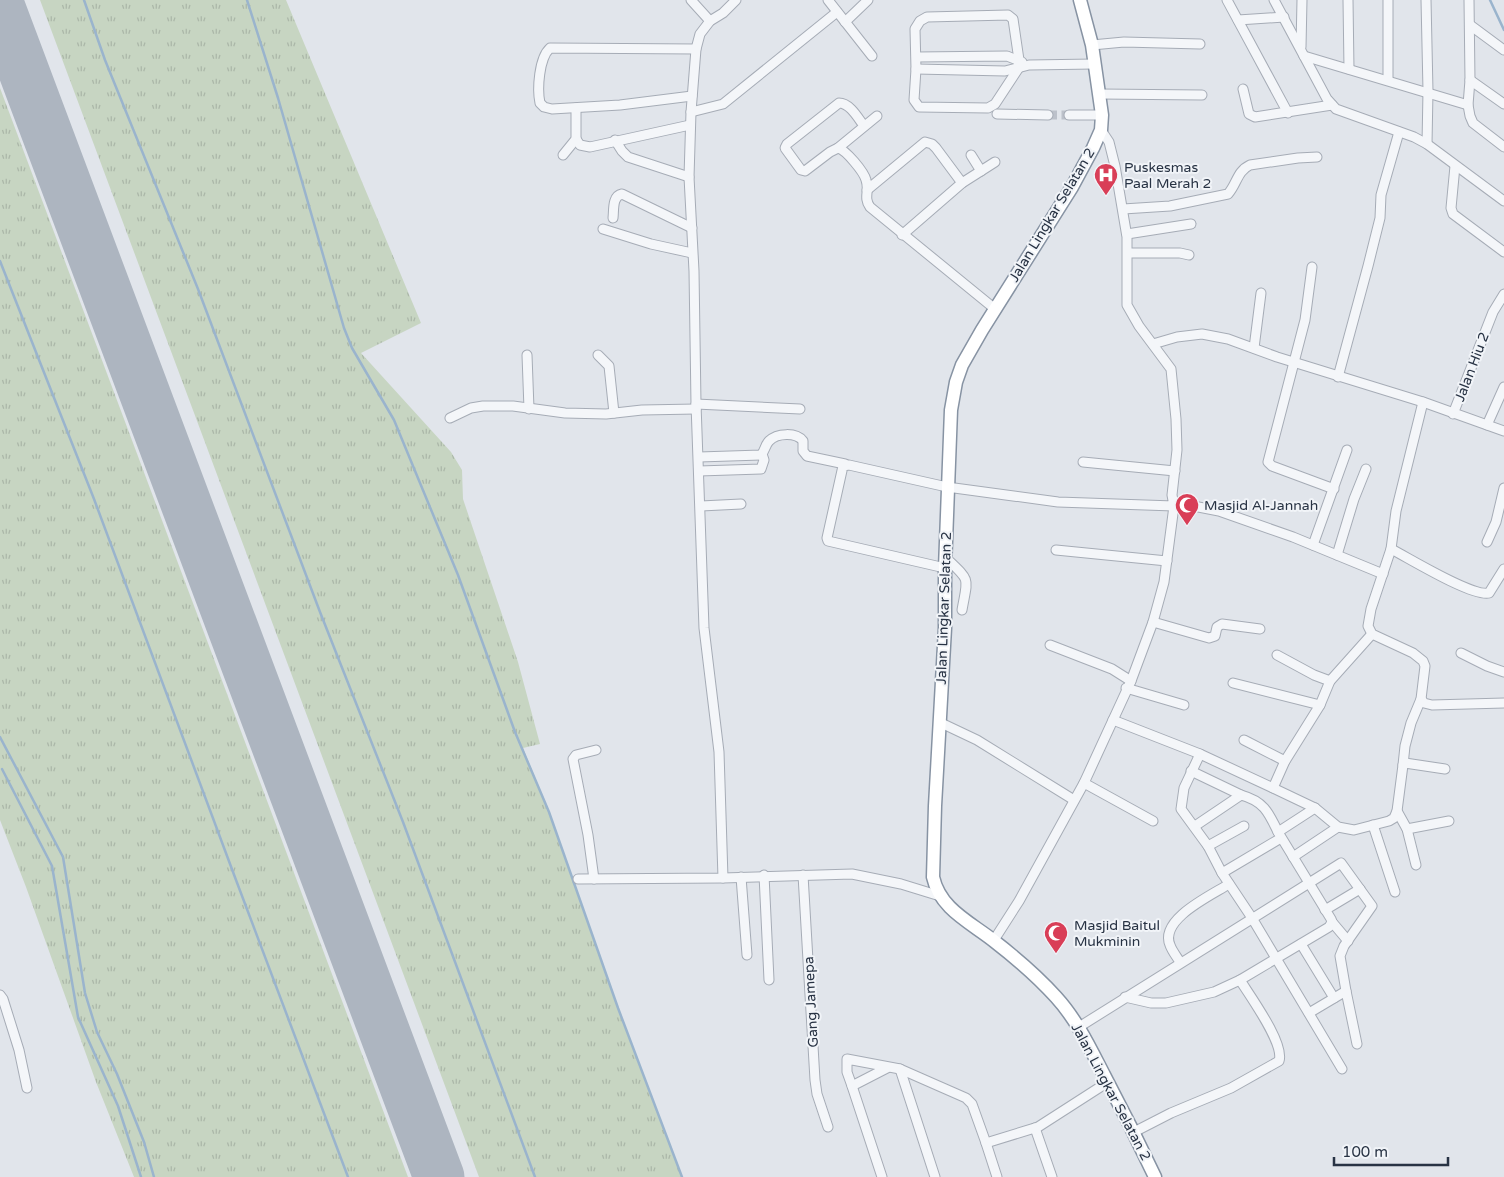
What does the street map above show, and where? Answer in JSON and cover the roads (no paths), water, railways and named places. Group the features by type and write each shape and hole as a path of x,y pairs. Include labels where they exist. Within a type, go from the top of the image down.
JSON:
{"highway":[{"name":"Jalan Lingkar Selatan 2","path":"1080,0 1092,45 1100,94 1102,116 1100,130 1094,148 1072,187 962,365 956,382 951,410 947,487 945,628 933,877 935,888 952,911 994,940 1057,997 1078,1026 1134,1132 1155,1177"}],"street":[{"path":"692,0 710,21"},
{"path":"723,878 719,752 704,628 696,407 694,271 688,177 692,96 696,49 700,34 710,21 723,14 736,0"},
{"path":"828,0 872,56"},
{"path":"845,22 868,0"},
{"path":"1227,0 1288,113"},
{"path":"1274,0 1327,100 1332,106 1427,144 1504,201"},
{"path":"1302,0 1302,53"},
{"path":"1348,0 1349,69"},
{"path":"1388,0 1388,80"},
{"path":"1426,0 1427,144"},
{"path":"1469,0 1470,80 1468,104 1473,123 1504,147"},
{"path":"691,112 723,104 837,12"},
{"path":"1008,15 1013,19 1018,64 995,104 988,108 919,107 914,100 917,57 915,29 920,21 927,17 1008,15"},
{"path":"1238,20 1284,17"},
{"path":"1470,25 1504,50"},
{"path":"1092,45 1124,42 1200,44"},
{"path":"692,96 620,105 552,109 544,107 540,103 540,72 546,52 550,48 696,49"},
{"path":"1302,53 1468,104"},
{"path":"917,57 1006,56 1018,64 1029,65 1094,64"},
{"path":"1005,70 1006,56"},
{"path":"916,69 1005,70 1018,64"},
{"path":"1470,80 1504,104"},
{"path":"1243,89 1249,114 1253,116 1332,106"},
{"path":"1100,94 1202,95"},
{"path":"864,126 845,103 839,103 787,144 785,148 801,170 804,171 838,148 877,116"},
{"path":"576,108 576,139 580,145 585,147 690,125"},
{"path":"997,114 1048,115"},
{"path":"1069,115 1102,116"},
{"path":"994,940 1019,901 1084,783 1113,720 1153,622 1164,582 1167,560 1174,506 1172,495 1177,450 1171,369 1139,326 1127,305 1127,234 1109,142 1100,130"},
{"path":"1338,376 1380,218 1381,195 1399,132"},
{"path":"562,155 576,139"},
{"path":"615,140 622,151 634,160 688,177"},
{"path":"867,190 926,142 936,148 962,183"},
{"path":"838,148 845,151 866,178 866,200 870,207 995,309"},
{"path":"971,154 981,171"},
{"path":"1123,209 1170,206 1228,194 1240,172 1250,164 1298,158 1318,158"},
{"path":"902,235 962,183 995,162"},
{"path":"1455,166 1451,208 1453,214 1504,252"},
{"path":"613,218 615,198 622,194 692,228"},
{"path":"1127,234 1191,224"},
{"path":"603,229 650,244 692,253"},
{"path":"1128,253 1180,252 1189,255"},
{"path":"1312,267 1305,320 1268,462 1272,466 1334,489"},
{"path":"1254,348 1261,293"},
{"name":"Jalan Hiu 2","path":"1453,414 1493,312 1504,294"},
{"path":"1153,344 1177,337 1202,334 1228,339 1423,402 1504,431"},
{"path":"526,355 529,409"},
{"path":"598,355 609,366 614,414"},
{"path":"1487,425 1504,387"},
{"path":"1113,720 1200,754 1315,808 1338,828 1354,830 1394,818 1397,811 1405,746 1411,723 1421,699 1425,666 1423,661 1413,653 1372,634 1368,626 1371,609 1390,549 1396,511 1423,402"},
{"path":"450,418 471,408 483,406 513,406 565,413 614,414 642,410 696,407 800,409"},
{"path":"699,471 761,470 764,460 762,454 767,443 780,435 797,435 803,441 803,451 806,456 947,487 1058,502 1174,506 1183,504 1218,511 1313,545 1383,574"},
{"path":"1313,545 1347,450"},
{"path":"699,457 762,454"},
{"path":"1083,462 1175,471"},
{"path":"845,464 842,468 827,538 828,541 945,563 964,575 967,581 962,610"},
{"path":"1337,555 1366,469"},
{"path":"1487,542 1496,522 1504,488"},
{"path":"701,506 741,504"},
{"path":"1390,549 1453,582 1482,593 1490,593 1504,569"},
{"path":"1056,550 1167,560"},
{"path":"1153,622 1212,638 1216,635 1217,627 1222,624 1260,629"},
{"path":"1273,788 1285,760 1320,705 1330,681 1372,634"},
{"path":"1050,645 1112,669 1128,685 1184,705"},
{"path":"1461,652 1487,666 1504,672"},
{"path":"1277,655 1314,675 1330,681"},
{"path":"1234,684 1320,705"},
{"path":"1421,699 1424,703 1432,705 1504,703"},
{"path":"939,722 977,740 1074,800"},
{"path":"1244,740 1285,760"},
{"path":"594,879 588,835 573,759 576,755 596,750"},
{"path":"1200,754 1184,788 1182,809 1208,846 1222,873 1252,918 1342,1068"},
{"path":"1403,766 1407,762 1445,768"},
{"path":"1191,771 1241,795 1254,799 1262,805 1268,812 1332,922 1348,940"},
{"path":"1084,783 1153,821"},
{"path":"1195,826 1241,795"},
{"path":"1222,873 1315,808"},
{"path":"1397,811 1407,829 1416,865"},
{"path":"1407,829 1449,821"},
{"path":"1373,825 1395,892"},
{"path":"1208,846 1244,826"},
{"path":"1293,857 1338,828"},
{"path":"1078,1026 1341,863 1344,864 1372,906 1348,940 1340,956 1356,1044"},
{"path":"578,879 723,878 764,875 852,874 901,884 940,896"},
{"path":"764,875 769,980"},
{"name":"Gang Jamepa","path":"803,875 815,1080 817,1094 828,1127"},
{"path":"741,877 747,955"},
{"path":"1180,962 1169,944 1168,934 1172,924 1188,910 1229,884"},
{"path":"1325,910 1360,889"},
{"path":"1125,997 1151,1003 1166,1003 1214,992 1240,980 1276,959 1329,927 1332,922"},
{"path":"1301,944 1334,998"},
{"path":"1134,1132 1171,1113 1231,1088 1278,1061 1280,1052 1272,1031 1240,980"},
{"path":"1308,1013 1346,991"},
{"path":"0,995 3,999 19,1050 27,1088"},
{"path":"882,1177 847,1072 847,1059 900,1069 966,1098 972,1104 997,1177"},
{"path":"852,1086 887,1068"},
{"path":"900,1069 935,1177"},
{"path":"986,1143 1036,1128 1108,1082"},
{"path":"1036,1128 1052,1177"}],"waterway":[{"path":"84,0 105,60 198,289 320,612 403,822 535,1177"},
{"path":"247,0 278,98 344,328 352,348 394,420 458,575 515,732 549,812 618,1008 682,1177"},
{"path":"1490,0 1504,30"},
{"path":"0,261 94,499 348,1177"},
{"path":"0,737 63,857 85,993 97,1032 117,1074 144,1142 154,1177"},
{"path":"2,769 52,866 78,1017 118,1106 141,1177"}],"tunnel":[{"path":"1048,115 1069,115"}],"place":[{"name":"Puskesmas Paal Merah 2","path":"1106,196"},
{"name":"Masjid Al-Jannah","path":"1187,526"},
{"name":"Masjid Baitul Mukminin","path":"1056,954"}]}
